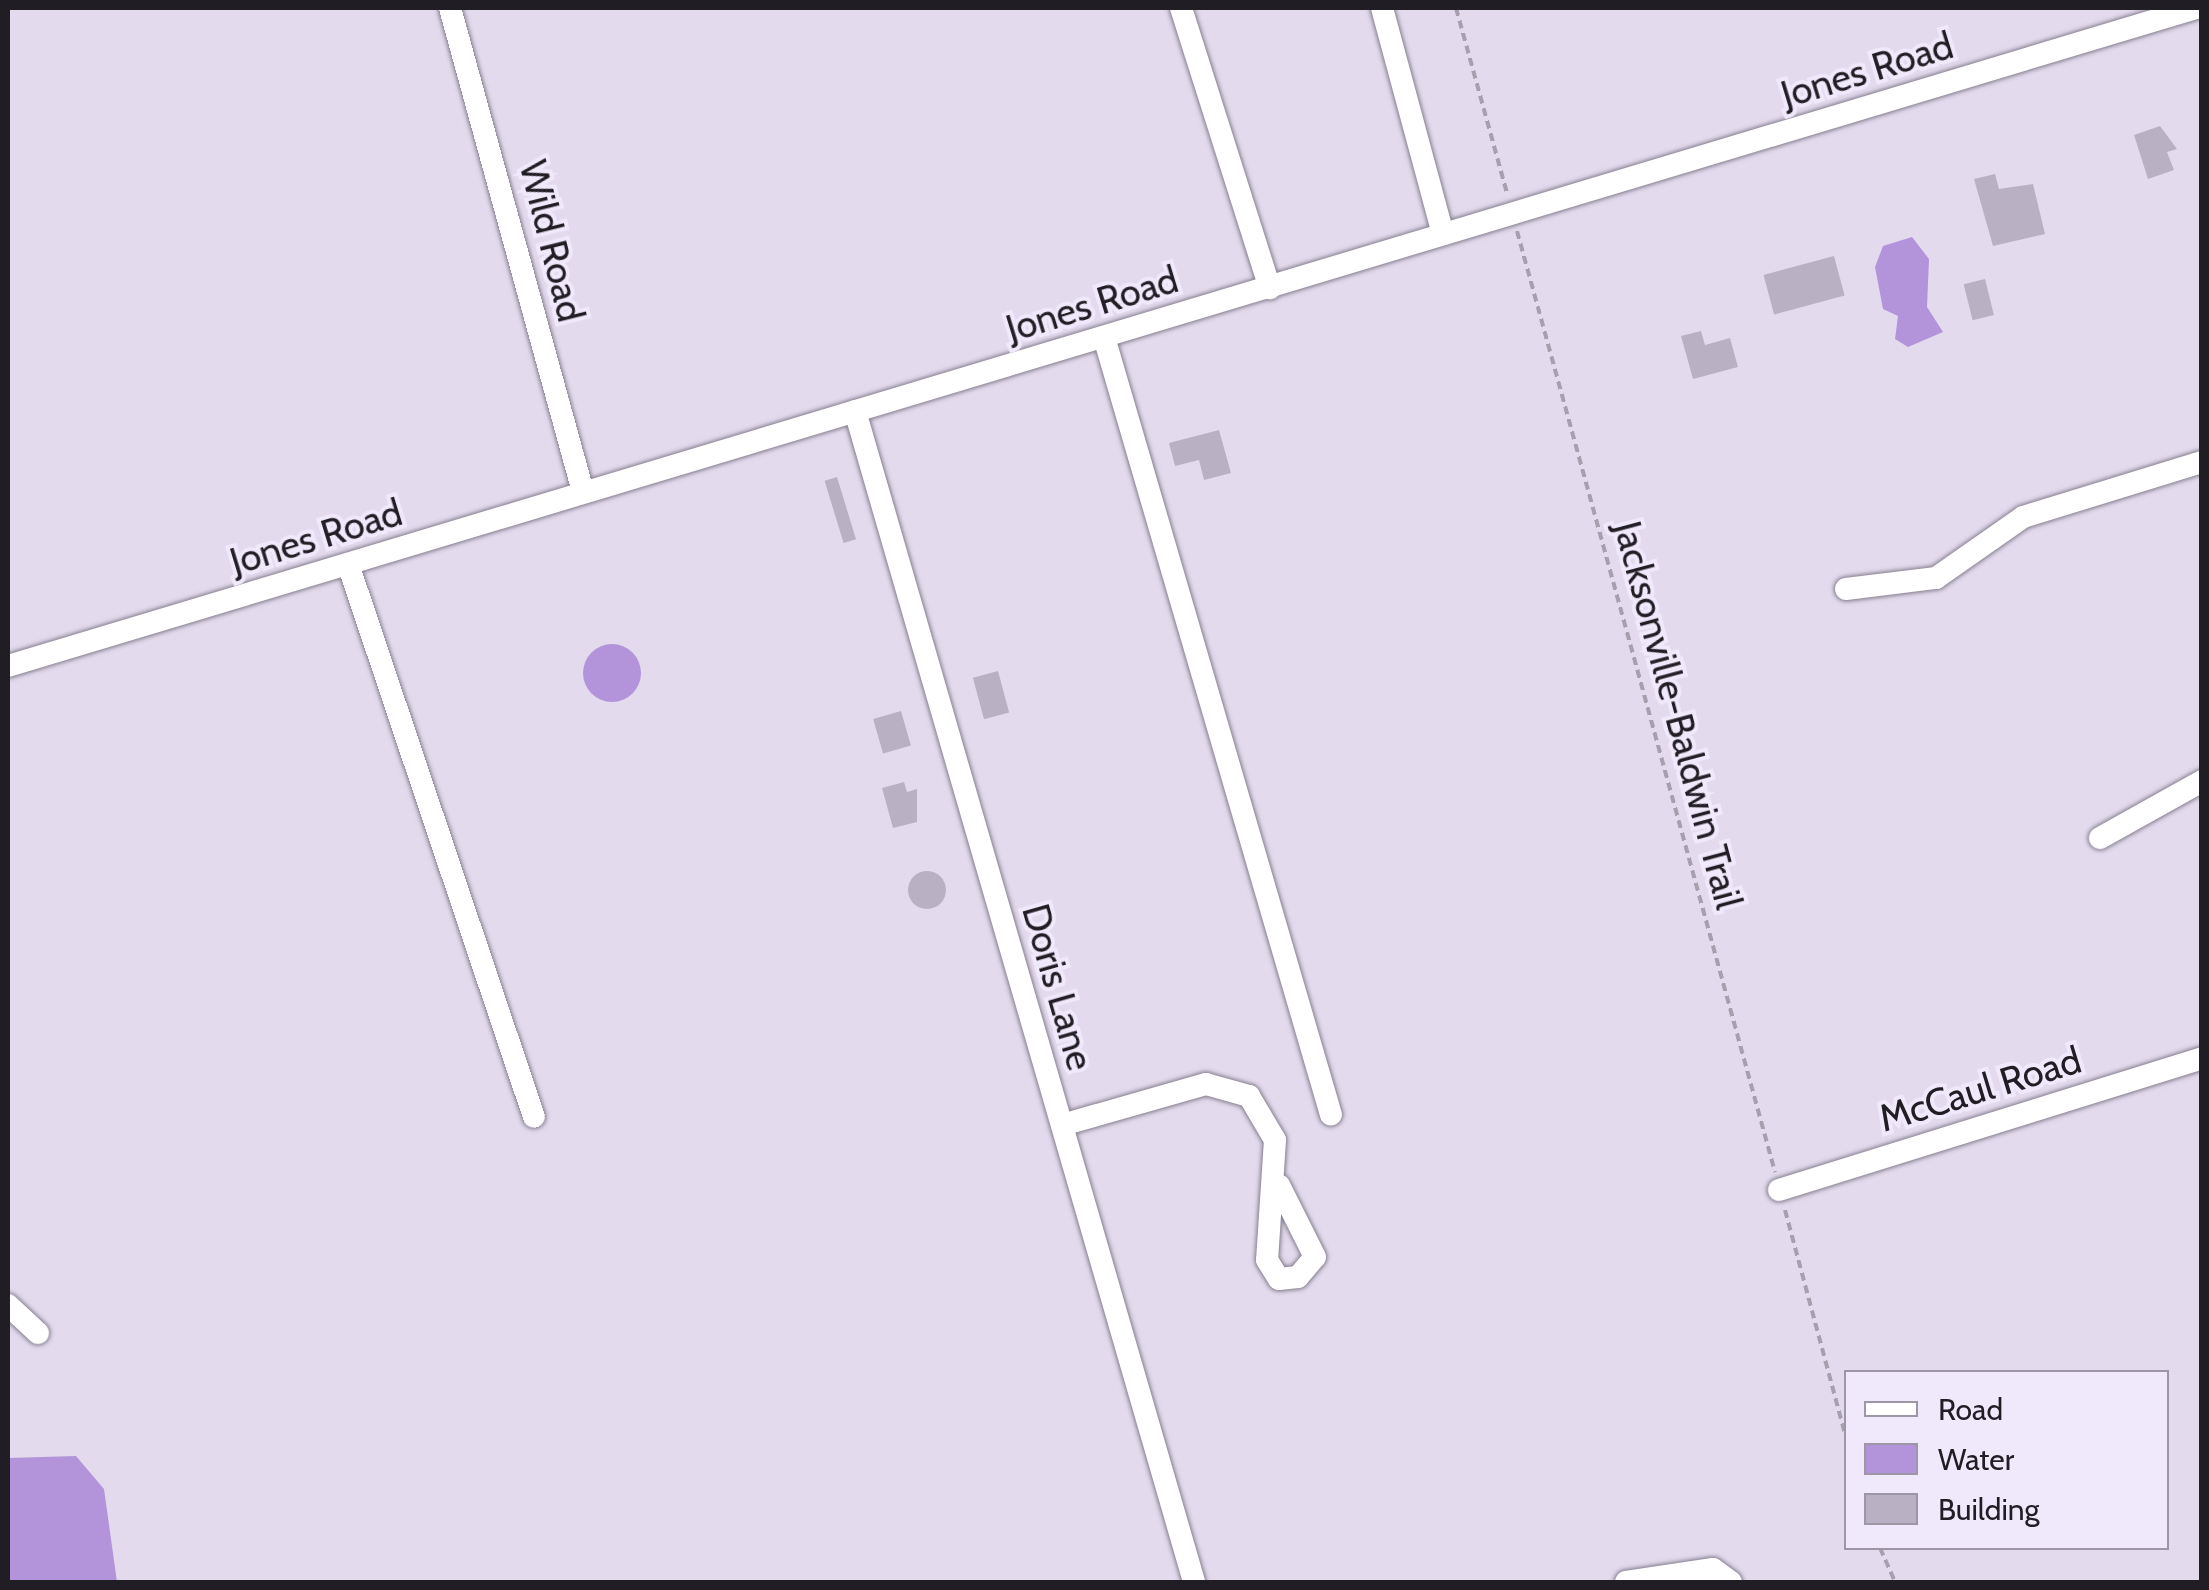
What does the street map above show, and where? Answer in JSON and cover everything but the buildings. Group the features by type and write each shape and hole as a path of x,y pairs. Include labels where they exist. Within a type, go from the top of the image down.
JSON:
{"street":[{"name":"Wild Road","path":"450,8 583,492"},
{"path":"1181,8 1270,288"},
{"path":"1382,8 1443,234"},
{"name":"Jones Road","path":"8,666 2196,8"},
{"path":"1104,337 1331,1115"},
{"name":"Doris Lane","path":"856,411 1194,1582"},
{"path":"1846,589 1936,578 2024,517 2202,462"},
{"path":"348,564 534,1117"},
{"path":"2100,838 2202,781"},
{"name":"McCaul Road","path":"1780,1190 2202,1058"},
{"path":"1062,1125 1225,1083 1268,1119 1279,1185"},
{"path":"8,1305 38,1334"},
{"path":"1626,1582 1700,1569 1731,1582"}],"path":[{"name":"Jacksonville-Baldwin Trail","path":"1456,8 1844,1430"},
{"path":"1881,1550 1895,1582"}],"water":[{"path":"1912,237 1929,259 1927,307 1943,332 1908,347 1895,339 1898,316 1883,309 1875,267 1883,246"},
{"path":"612,644 632,653 641,673 632,693 612,702 592,693 583,673 592,653"},
{"path":"76,1456 104,1489 117,1582 8,1582 8,1458"}]}
